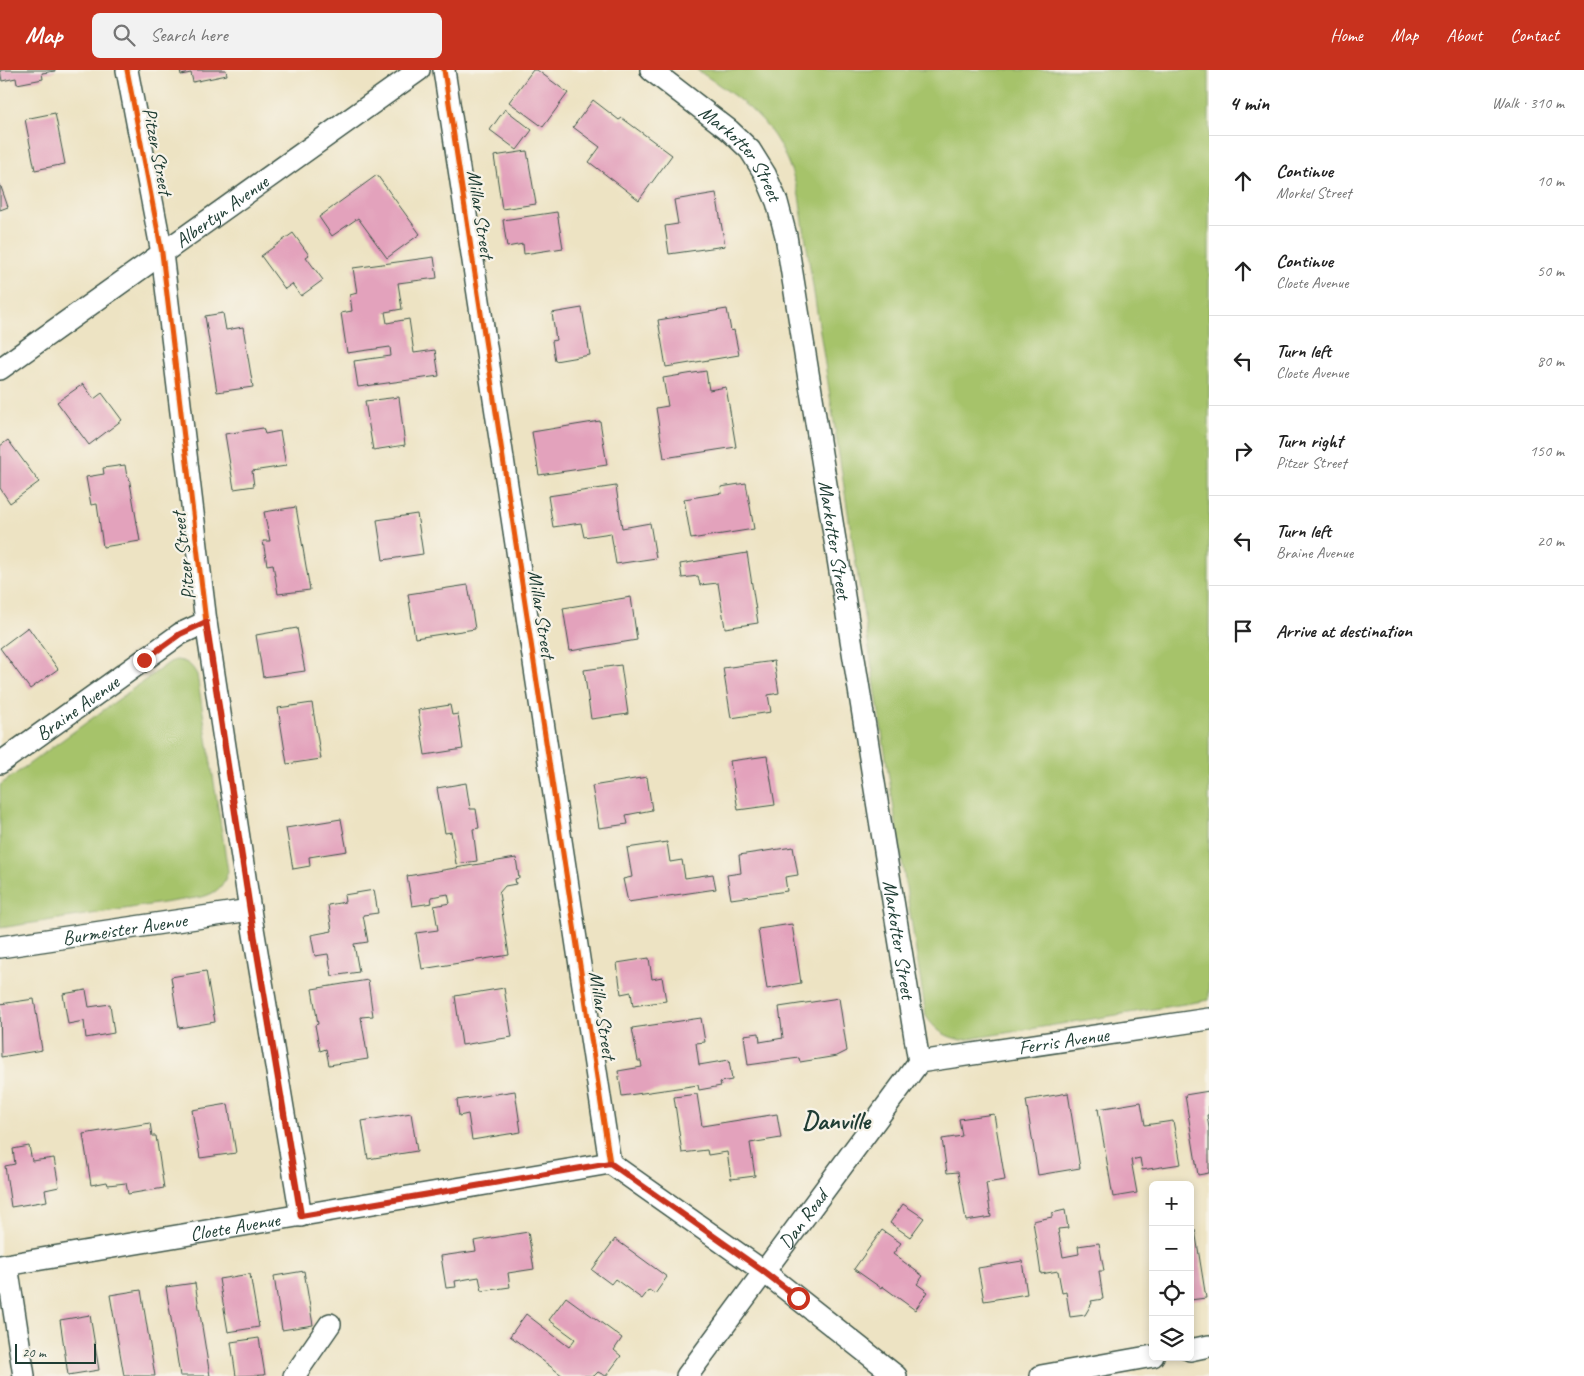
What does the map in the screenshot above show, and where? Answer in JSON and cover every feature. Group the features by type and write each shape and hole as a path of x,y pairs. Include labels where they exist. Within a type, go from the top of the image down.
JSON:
{"street":[{"name":"Pitzer Street","path":"127,70 162,254 206,622 250,910 301,1216"},
{"name":"Albertyn Avenue","path":"0,369 419,70"},
{"name":"Millar Street","path":"444,70 610,1163"},
{"name":"Markotter Street","path":"652,70 729,130 750,150 765,174 777,202 786,236 920,1062"},
{"name":"Braine Avenue","path":"0,763 180,634 206,622"},
{"name":"Burmeister Avenue","path":"0,947 250,910"},
{"name":"Ferris Avenue","path":"920,1062 1209,1019"},
{"name":"Dan Road","path":"687,1376 763,1271 920,1062"},
{"name":"Cloete Avenue","path":"4,1265 610,1163"},
{"path":"610,1163 763,1271 896,1376"},
{"path":"4,1265 24,1376"},
{"path":"294,1376 330,1324"},
{"path":"1194,1349 1209,1346"},
{"path":"1041,1376 1149,1357"}],"green space":[{"path":"697,70 1209,70 1209,1000 962,1040 941,1032 926,1016 799,196 792,172 783,153 763,121 750,108"},
{"path":"176,660 189,664 197,675 228,871 222,885 216,891 202,897 0,928 0,785 170,662"}],"building":[{"path":"0,70 55,71 42,73 43,79 17,84 16,78 2,81"},
{"path":"180,70 226,70 227,75 193,82 191,73 181,75"},
{"path":"533,70 537,70 568,93 543,127 509,102"},
{"path":"593,100 619,120 622,118 672,155 639,200 589,162 600,147 573,127"},
{"path":"505,109 532,130 517,150 490,130"},
{"path":"55,113 65,164 35,170 25,119"},
{"path":"527,151 536,204 502,209 494,156"},
{"path":"377,175 420,234 387,258 358,218 332,236 319,217"},
{"path":"0,184 8,207 0,210"},
{"path":"716,193 725,246 669,254 665,226 678,224 674,200"},
{"path":"557,212 563,248 524,254 523,244 507,247 503,220"},
{"path":"293,233 309,255 306,257 323,280 301,296 292,284 285,289 261,256"},
{"path":"434,257 437,278 398,283 402,309 385,312 387,323 409,319 414,353 435,350 439,376 358,387 354,361 391,356 390,347 347,353 341,313 352,311 350,295 357,293 353,268"},
{"path":"582,308 590,355 555,361 552,341 556,340 552,313"},
{"path":"727,309 731,331 734,330 739,355 666,367 658,320"},
{"path":"223,313 226,330 243,327 253,387 217,392 205,316"},
{"path":"706,371 709,390 726,387 736,447 664,458 656,408 668,406 663,378"},
{"path":"83,384 94,399 102,393 122,420 89,445 57,402"},
{"path":"399,397 405,445 373,450 365,401"},
{"path":"600,421 607,465 539,475 532,432"},
{"path":"263,428 265,434 280,431 286,466 252,471 254,486 234,489 225,434"},
{"path":"8,440 39,482 10,503 0,488 0,446"},
{"path":"125,465 127,477 129,477 140,541 103,547 97,504 91,505 86,477 104,474 103,468"},
{"path":"746,483 754,529 691,539 684,499 722,493 721,487"},
{"path":"616,486 622,528 650,523 656,558 616,564 611,533 584,537 581,523 553,527 548,496"},
{"path":"296,507 310,590 278,594 273,564 267,565 263,541 270,541 264,512"},
{"path":"417,514 423,554 383,560 377,520"},
{"path":"747,553 758,623 725,628 718,583 700,585 698,576 682,578 680,564"},
{"path":"468,585 475,629 415,638 408,594"},
{"path":"631,597 637,640 570,651 563,608"},
{"path":"28,627 58,669 30,689 0,648"},
{"path":"297,628 305,671 263,677 256,635"},
{"path":"774,661 779,693 768,695 771,712 731,718 723,668"},
{"path":"621,665 628,714 591,719 584,670"},
{"path":"312,703 321,759 287,764 278,708"},
{"path":"450,705 452,715 458,714 463,749 425,755 418,710"},
{"path":"767,756 775,805 738,810 730,761"},
{"path":"647,777 652,810 626,815 628,824 599,828 592,786"},
{"path":"466,783 470,809 476,809 479,828 473,829 477,861 456,864 451,832 445,833 437,788"},
{"path":"341,819 347,851 309,857 310,866 293,869 286,828"},
{"path":"667,842 670,862 682,860 685,878 713,874 716,889 628,902 623,879 632,877 627,848"},
{"path":"793,847 798,875 785,877 787,891 731,899 727,875 741,873 739,855"},
{"path":"516,858 519,878 515,879 516,884 505,886 499,893 509,955 422,969 416,933 438,930 434,906 450,903 448,894 431,897 432,903 412,906 407,876"},
{"path":"374,890 378,913 363,915 368,942 354,944 359,972 332,976 328,954 315,956 311,935 332,931 328,905 345,902 344,895"},
{"path":"792,924 801,983 767,989 758,929"},
{"path":"649,958 652,979 662,977 666,1001 633,1006 631,992 621,994 617,963"},
{"path":"206,971 215,1022 179,1028 171,977"},
{"path":"368,980 373,1016 361,1017 368,1059 329,1065 326,1049 320,1051 315,1025 318,1024 312,989"},
{"path":"504,988 512,1037 462,1045 455,996"},
{"path":"86,990 89,1007 110,1004 114,1033 86,1038 84,1021 68,1024 63,994"},
{"path":"839,998 847,1051 837,1056 800,1062 799,1058 748,1065 744,1035 759,1033 760,1042 783,1038 779,1007"},
{"path":"34,999 42,1050 1,1057 0,1004"},
{"path":"701,1018 705,1042 696,1043 699,1065 729,1060 732,1080 720,1082 721,1086 699,1090 698,1085 622,1096 618,1071 642,1067 641,1061 638,1061 632,1028"},
{"path":"515,1091 521,1132 472,1140 468,1114 459,1116 457,1100"},
{"path":"1209,1091 1209,1115 1207,1115 1209,1128 1209,1173 1198,1175 1185,1095"},
{"path":"1068,1093 1080,1168 1038,1175 1026,1100"},
{"path":"697,1094 702,1126 777,1114 781,1138 750,1143 755,1176 731,1179 727,1152 708,1155 707,1150 682,1153 674,1097"},
{"path":"1141,1102 1145,1125 1173,1121 1181,1164 1142,1170 1140,1158 1131,1160 1137,1193 1113,1197 1098,1109"},
{"path":"228,1104 236,1153 200,1158 192,1110"},
{"path":"411,1113 417,1151 368,1159 362,1121"},
{"path":"994,1114 1005,1180 986,1183 991,1217 966,1221 958,1172 947,1173 942,1139 962,1136 959,1119"},
{"path":"150,1123 152,1136 156,1136 164,1188 128,1194 126,1183 108,1185 107,1182 91,1185 83,1134"},
{"path":"29,1146 32,1161 54,1158 59,1187 45,1190 47,1201 11,1207 5,1166 15,1164 13,1149"},
{"path":"903,1204 924,1218 910,1237 890,1223"},
{"path":"1065,1210 1068,1228 1058,1229 1063,1257 1079,1254 1078,1246 1099,1243 1104,1271 1099,1271 1103,1299 1091,1301 1092,1303 1085,1315 1070,1317 1066,1292 1062,1293 1058,1271 1041,1274 1033,1221 1052,1217 1052,1213"},
{"path":"882,1230 901,1243 893,1254 923,1276 917,1284 928,1292 915,1310 882,1286 881,1288 854,1269"},
{"path":"1194,1230 1206,1298 1194,1300 1194,1271"},
{"path":"528,1232 534,1269 508,1273 510,1287 482,1291 479,1277 455,1281 456,1287 446,1288 441,1256 476,1251 474,1241"},
{"path":"615,1239 667,1277 655,1294 649,1290 642,1299 615,1279 611,1284 592,1270"},
{"path":"1022,1261 1027,1294 984,1301 978,1268"},
{"path":"304,1271 313,1325 282,1330 274,1276"},
{"path":"250,1274 259,1327 228,1332 219,1279"},
{"path":"195,1283 210,1376 180,1376 166,1287"},
{"path":"141,1290 155,1376 124,1376 110,1295"},
{"path":"566,1297 622,1338 614,1350 621,1356 606,1376 598,1372 594,1376 563,1376 510,1336 526,1314 569,1347 575,1339 549,1320"},
{"path":"90,1315 99,1370 68,1375 60,1320"},
{"path":"259,1338 265,1375 236,1376 231,1342"}],"cycle path":[{"path":"127,70 162,253 206,622 250,910 301,1216"},
{"path":"444,70 610,1163"}],"district":[{"name":"Danville","path":"836,1120"}],"route":[{"path":"144,660 180,634 206,622 250,910 301,1216 610,1163 763,1271 798,1298"}]}
